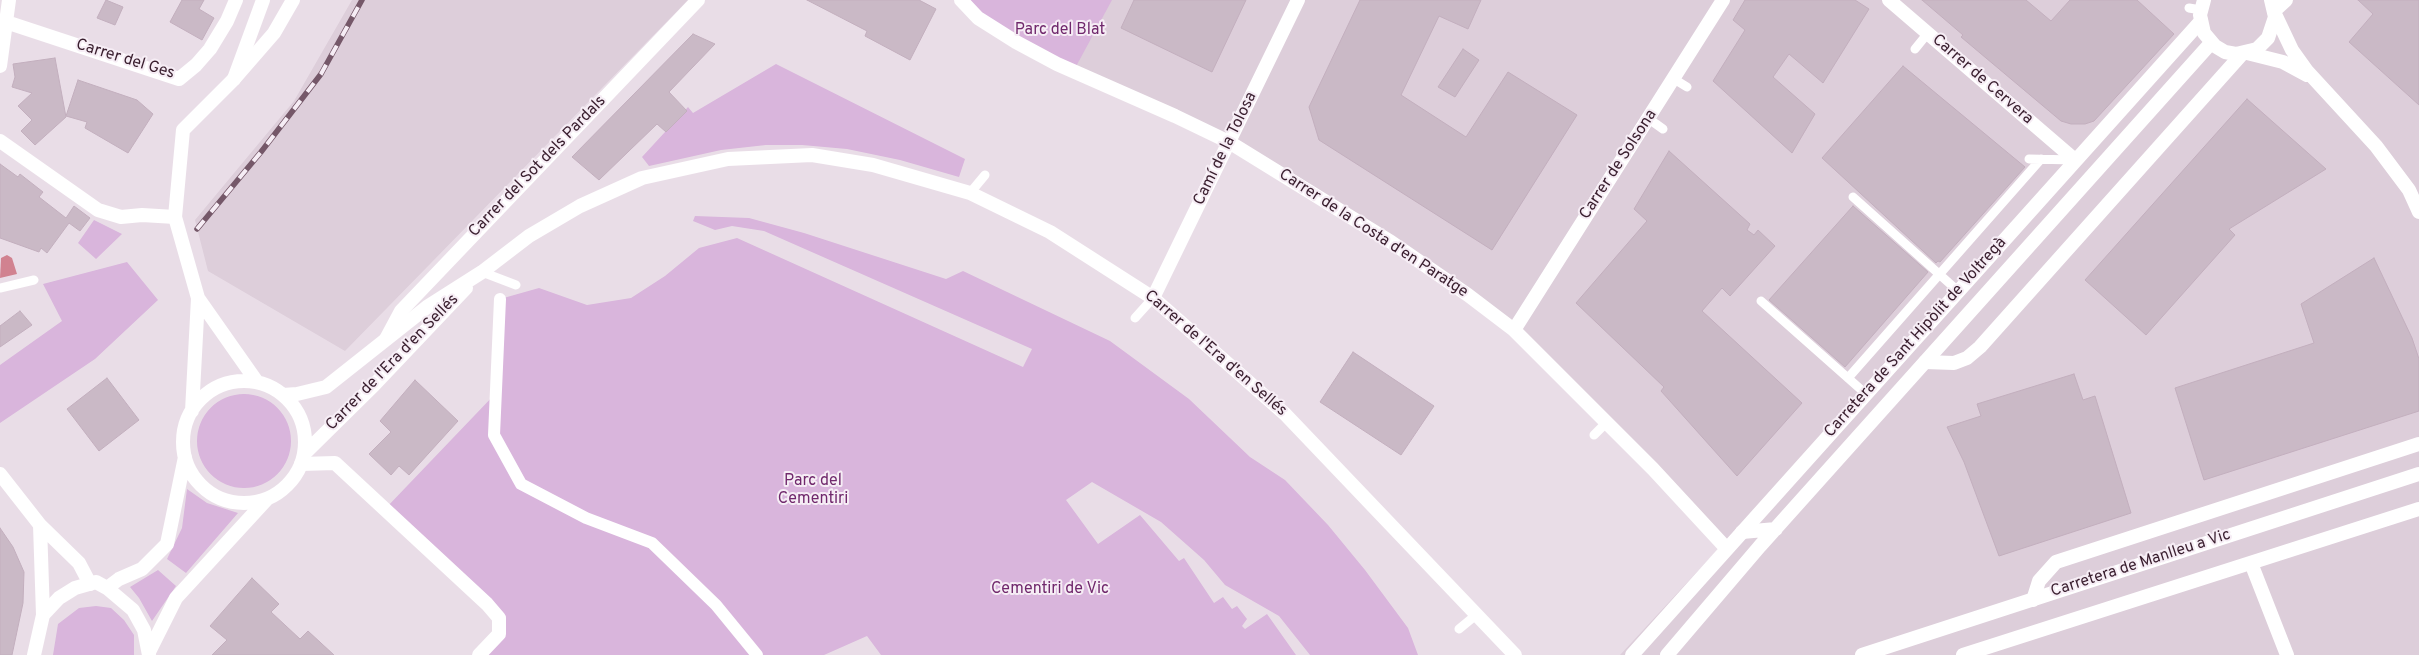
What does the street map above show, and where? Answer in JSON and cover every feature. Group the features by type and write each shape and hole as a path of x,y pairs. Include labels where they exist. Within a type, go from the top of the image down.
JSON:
{"street":[{"path":"0,66 9,0"},
{"name":"Carrer del Ges","path":"6,22 179,79 196,66 210,50 236,0"},
{"path":"234,79 263,0"},
{"path":"192,410 198,298 175,217 182,130 234,79 274,33 293,0"},
{"name":"Carrer del Sot dels Pardals","path":"386,339 401,311 698,0"},
{"name":"Carrer de la Costa d'en Paratge","path":"961,0 978,18 1024,47 1228,142 1390,242 1514,330 1606,422 1727,549"},
{"name":"Camí de la Tolosa","path":"1153,298 1298,0"},
{"name":"Carrer de Solsona","path":"1514,330 1723,0"},
{"name":"Carrer de Cervera","path":"1889,0 2075,160"},
{"path":"2275,5 2292,50 2318,83 2414,187 2419,212"},
{"name":"Carretera de Sant Hipòlit de Voltregà","path":"1925,362 1954,363 1966,358 1980,347 2244,53 2257,49 2268,38 2273,28 2275,5"},
{"path":"2198,8 2204,33 2211,43 2225,52 2244,53 2283,62 2318,83"},
{"name":"Carretera de Sant Hipòlit de Voltregà","path":"1632,655 2075,160 2198,8"},
{"name":"Carretera de Sant Hipòlit de Voltregà","path":"1666,655 1776,529 2211,43"},
{"path":"0,141 98,210 121,217 142,215 175,217"},
{"name":"Carrer de l'Era d'en Sellés","path":"283,395 326,387 428,307 482,272 529,236 580,206 642,178 728,159 812,155 873,165 970,193 1050,232 1153,298 1285,414 1515,655"},
{"name":"Carrer de l'Era d'en Sellés","path":"303,459 482,272"},
{"path":"198,298 257,382"},
{"path":"500,299 494,435 522,484 586,518 652,543 716,604 757,655"},
{"path":"107,588 119,579 142,569 167,544 185,457 184,429 192,410 206,394 234,381 257,382 271,387 283,395 301,419 305,436 303,459 287,485 267,499 176,598 149,654"},
{"path":"2032,600 2039,581 2056,562 2419,444"},
{"path":"185,457 194,477 213,494 235,502 246,503 267,499"},
{"path":"303,459 335,463 487,604 499,618 499,634 479,655"},
{"path":"0,474 40,525 79,563 90,584"},
{"name":"Carretera de Manlleu a Vic","path":"1862,655 2419,474"},
{"name":"Carretera de Manlleu a Vic","path":"1963,655 2419,509"},
{"path":"34,655 43,615 40,525"},
{"path":"1742,532 1776,529"},
{"path":"2251,563 2287,655"},
{"path":"43,615 59,598 76,588 96,582 107,588 133,610 144,630 149,654"}],"lane":[{"path":"1916,49 1928,33"},
{"path":"1674,79 1687,87"},
{"path":"1649,119 1663,129"},
{"path":"2029,159 2075,160"},
{"path":"1848,378 2041,159"},
{"path":"970,193 985,175"},
{"path":"1854,197 1958,291"},
{"path":"482,272 516,284"},
{"path":"0,288 34,280"},
{"path":"1135,318 1153,298"},
{"path":"1761,301 1866,394"},
{"path":"1594,435 1606,422"},
{"path":"1459,629 1476,615"}],"shaded area":[{"path":"352,0 688,0 345,351 208,271 195,220 294,101"},
{"path":"966,0 2419,0 2419,655 1620,655 1720,547 1515,328 1229,142 1031,48"},
{"path":"7,255 12,258 17,274 0,278 1,258"}],"green space":[{"name":"Parc del Blat","path":"964,0 1112,0 1073,72 986,20"},
{"path":"776,64 965,159 959,177 900,160 847,149 802,145 766,145 721,150 649,166 642,157 688,107 693,113"},
{"path":"695,216 749,218 804,233 946,279 963,271 1110,341 1189,399 1250,457 1285,480 1328,525 1365,570 1408,628 1418,655 1310,655 1279,616 1225,585 1204,560 1161,522 1092,482 1066,500 1098,544 1140,515 1179,561 1184,558 1214,603 1223,597 1232,609 1237,606 1247,619 1242,626 1245,629 1267,614 1296,655 881,655 867,636 824,655 479,655 499,634 499,618 385,509 496,393 500,299 539,288 587,305 631,298 665,276 699,248 737,238 1023,367 1032,349 764,231 732,226 715,230 693,221"},
{"path":"94,220 122,234 96,259 78,243"},
{"path":"127,262 158,300 95,359 0,423 0,365 62,321 43,284"},
{"path":"235,394 253,394 278,407 288,423 291,441 288,459 278,475 253,488 235,488 210,475 197,450 197,432 210,407"},
{"path":"187,489 207,503 238,513 186,573 167,559 182,528"},
{"path":"158,570 176,586 152,621 139,598 130,587"},
{"path":"96,606 111,608 124,620 134,635 134,655 53,655 58,624 79,608"}],"building":[{"path":"106,0 123,7 115,25 97,18"},
{"path":"182,0 204,0 199,9 214,18 202,40 170,22"},
{"path":"807,0 919,0 936,9 910,60 865,36 867,31"},
{"path":"1134,0 1246,0 1212,72 1121,28"},
{"path":"1360,0 1481,0 1468,29 1439,16 1401,95 1466,137 1508,72 1577,115 1492,250 1319,140 1309,107"},
{"path":"1745,0 1855,0 1869,9 1823,83 1789,54 1773,77 1815,114 1792,153 1713,81 1745,30 1733,20"},
{"path":"1922,0 2026,0 2051,21 2070,0 2137,0 2174,34 2094,121 2085,124 2071,124 2061,121 1961,37 1963,35"},
{"path":"2358,0 2419,0 2419,105 2349,42 2373,14"},
{"path":"693,34 715,44 669,92 687,111 666,132 657,124 599,180 572,157"},
{"path":"1463,49 1479,60 1455,97 1438,87"},
{"path":"55,58 66,117 35,145 21,131 32,120 18,106 32,93 12,87 15,77 13,64"},
{"path":"1903,66 2025,167 1940,262 1936,263 1822,158"},
{"path":"78,80 137,100 153,114 128,153 85,128 87,122 66,116"},
{"path":"2247,99 2326,169 2229,229 2235,235 2146,335 2085,280"},
{"path":"1669,151 1750,224 1747,230 1754,235 1758,230 1775,246 1730,296 1722,288 1702,311 1802,403 1737,476 1661,391 1664,387 1576,303 1647,221 1634,209"},
{"path":"0,164 18,177 20,174 43,192 39,197 66,218 74,206 90,218 80,231 69,223 47,253 41,248 39,252 0,238"},
{"path":"1853,206 1928,272 1845,367 1769,300"},
{"path":"2374,258 2412,338 2419,359 2419,411 2204,480 2175,388 2314,343 2301,304"},
{"path":"20,311 32,325 0,347 0,326"},
{"path":"1353,352 1434,406 1401,455 1320,402"},
{"path":"2074,374 2083,400 2095,396 2131,513 1999,556 1964,462 1947,427 1981,416 1977,404"},
{"path":"107,378 139,420 99,451 67,409"},
{"path":"415,380 458,421 409,475 399,466 391,475 369,454 391,432 380,421"},
{"path":"0,528 13,547 24,572 23,603 12,655 0,655"},
{"path":"252,578 279,604 271,612 300,639 308,631 334,655 212,655 227,640 210,626"}],"railway":[{"path":"197,229 261,152 321,74 362,0"}],"park label":[{"name":"Parc del Cementiri","path":"813,491"},
{"name":"Cementiri de Vic","path":"1050,590"}]}
